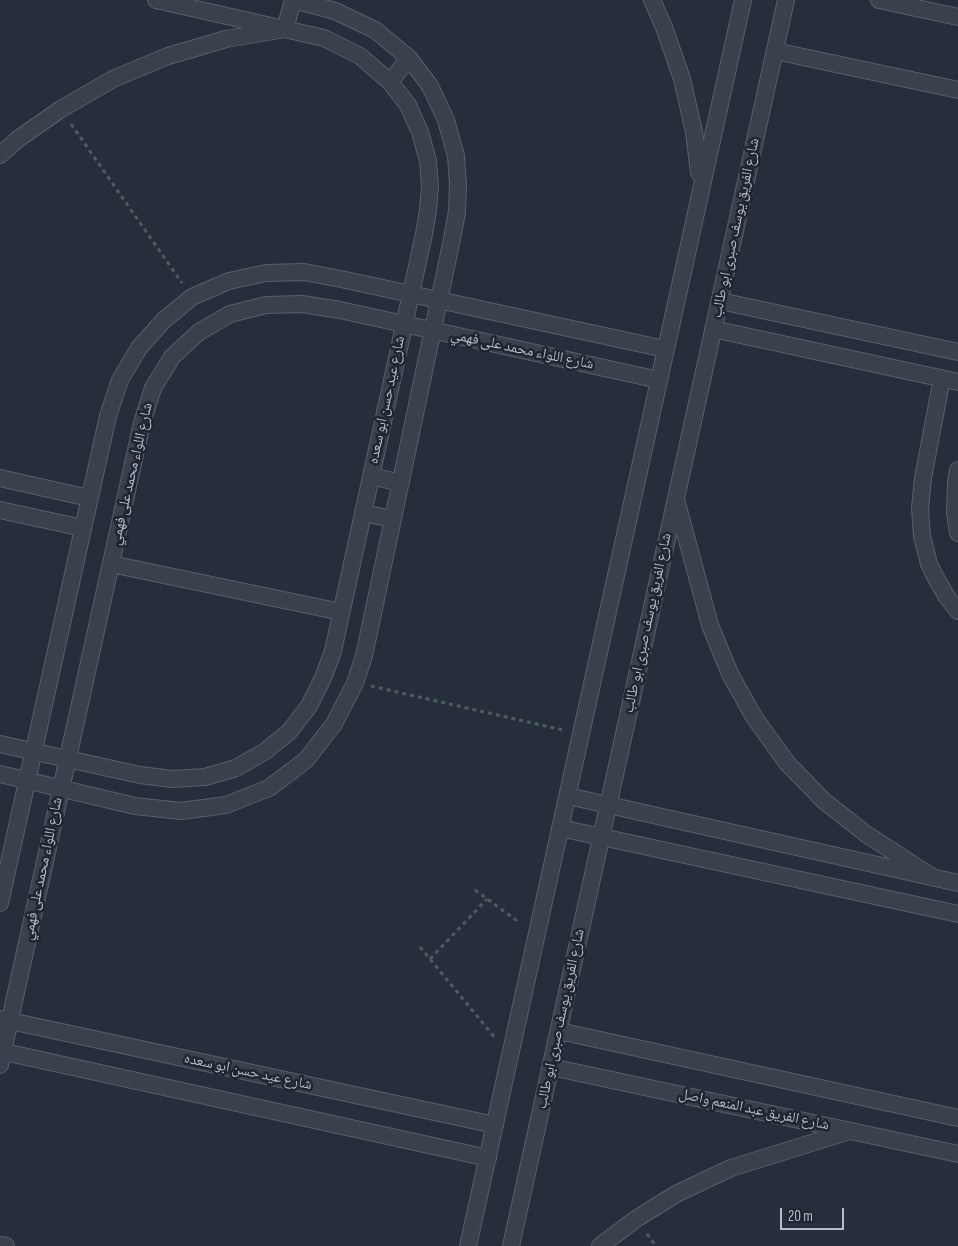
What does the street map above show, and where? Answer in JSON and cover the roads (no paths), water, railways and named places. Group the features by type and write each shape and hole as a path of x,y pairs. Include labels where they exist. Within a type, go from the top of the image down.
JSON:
{"street":[{"name":"شارع عيد حسن ابو سعده","path":"0,744 140,775 172,779 205,777 236,768 264,752 289,732 309,706 323,678 333,651 411,294 428,210 430,186 428,161 420,132 408,105 390,82 360,56 324,38 156,0"},
{"name":"شارع عيد حسن ابو سعده","path":"0,774 135,806 181,811 226,806 269,788 306,760 334,724 355,683 364,656 457,212 456,156 446,120 430,86 409,58 375,30 335,11 293,0"},
{"path":"0,155 18,139 61,109 113,79 168,56 226,39 285,29 293,0"},
{"path":"652,0 664,27 682,79 694,132 701,186"},
{"path":"468,1246 742,0"},
{"name":"شارع الفريق يوسف صبرى ابو طالب","path":"511,1246 786,0"},
{"path":"879,0 958,17"},
{"path":"775,51 958,90"},
{"path":"390,82 409,58"},
{"path":"428,161 456,156"},
{"name":"شارع اللواء محمد على فهمي","path":"0,903 108,416 120,380 139,348 164,320 192,297 229,281 266,273 304,272 665,350"},
{"path":"720,301 958,352"},
{"name":"شارع اللواء محمد على فهمي","path":"1,1056 5,1020 68,759 142,423 153,388 172,357 198,332 230,314 266,304 302,304 340,310 659,380"},
{"path":"713,330 950,380 923,478 920,508 922,536 929,564 947,597 958,611"},
{"path":"958,470 954,513 958,533"},
{"path":"371,476 400,483"},
{"path":"0,478 90,498"},
{"path":"676,500 710,626 730,674 754,717 787,762 824,801 866,834 934,878"},
{"path":"0,510 83,528"},
{"path":"363,513 393,520"},
{"path":"111,564 341,612"},
{"path":"568,796 958,883"},
{"path":"560,828 958,914"},
{"name":"شارع عيد حسن ابو سعده","path":"5,1020 495,1125"},
{"path":"559,1031 958,1118"},
{"path":"1,1056 488,1158"},
{"name":"شارع الفريق عبد المنعم واصل","path":"551,1067 958,1154"},
{"path":"600,1246 636,1219 676,1194 731,1168 852,1131"},
{"path":"0,1245 6,1246"}]}
